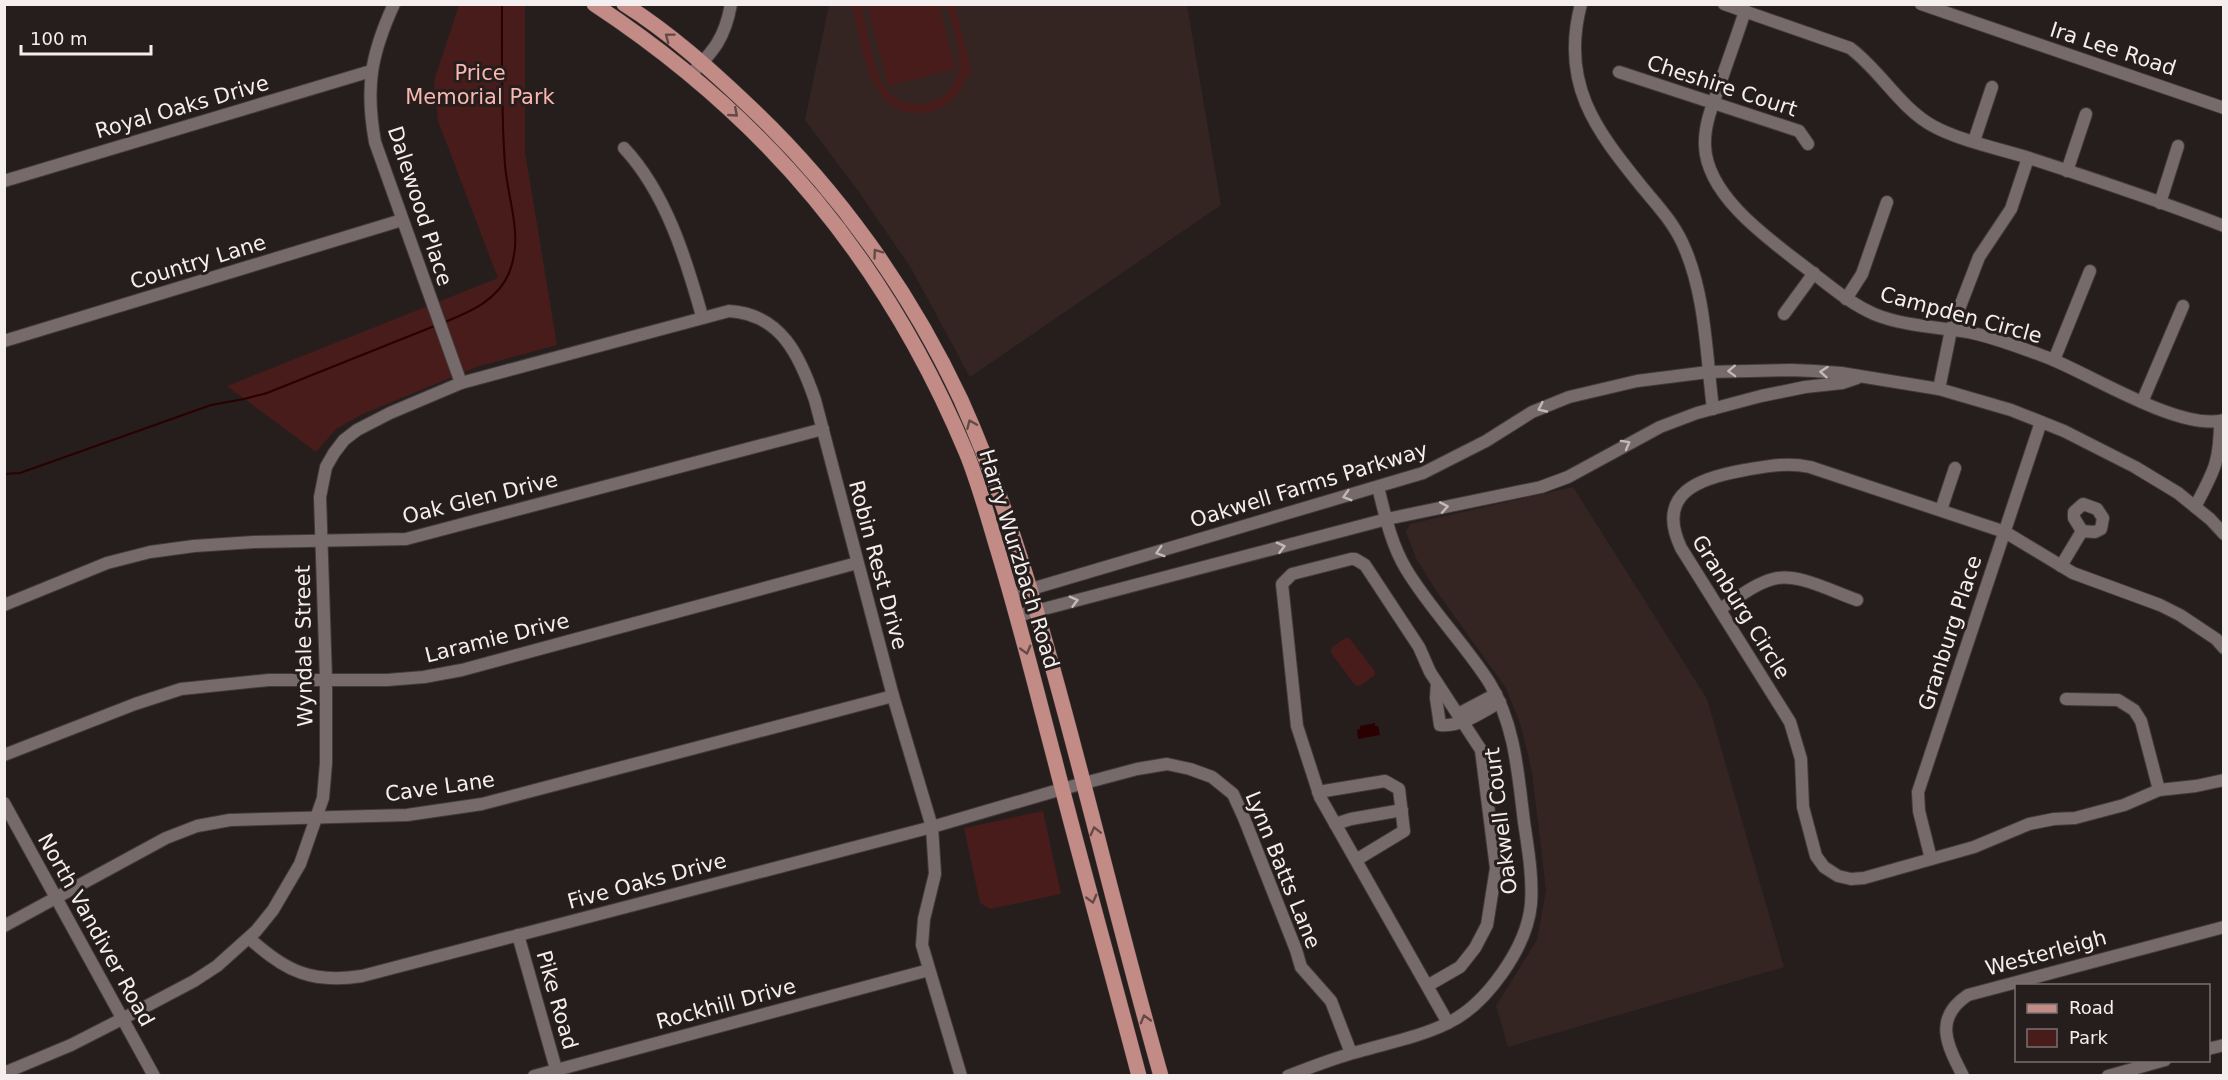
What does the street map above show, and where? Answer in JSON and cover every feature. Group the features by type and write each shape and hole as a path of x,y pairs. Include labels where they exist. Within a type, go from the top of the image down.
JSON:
{"main road":[{"name":"Harry Wurzbach Road","path":"594,4 665,54 813,183"},
{"name":"Harry Wurzbach Road","path":"627,6 702,62 785,140 834,220 888,298 949,376 973,450 977,482 1017,616 1139,1076"},
{"name":"Harry Wurzbach Road","path":"973,450 992,476 1032,590 1161,1076"}],"street":[{"name":"Dalewood Place","path":"394,4 376,46 371,71 370,102 375,142 460,383"},
{"path":"690,75 724,34 731,4"},
{"path":"1581,4 1576,31 1575,56 1584,101 1596,127 1608,145 1660,208 1682,242 1699,293 1713,409"},
{"path":"1724,4 1850,48 1863,58 1918,116 1947,133 2067,171 2223,226"},
{"name":"Ira Lee Road","path":"1922,4 2223,108"},
{"name":"Campden Circle","path":"1745,11 1707,122 1705,145 1707,161 1716,181 1746,218 1778,247 1846,299 1887,319 1970,333 2054,360 2142,402 2182,417 2222,421"},
{"name":"Royal Oaks Drive","path":"4,181 371,71"},
{"name":"Cheshire Court","path":"1618,72 1799,131 1808,144"},
{"path":"1974,141 1992,87"},
{"path":"2067,171 2086,114"},
{"path":"2160,203 2178,146"},
{"path":"624,148 634,159 652,189 672,228 692,280 702,316"},
{"path":"1940,390 1951,330 1979,257 2011,209 2028,158"},
{"path":"1846,299 1862,274 1887,202"},
{"name":"Country Lane","path":"4,341 402,220"},
{"path":"2054,360 2090,271"},
{"path":"1784,314 1814,273"},
{"path":"2142,402 2183,306"},
{"name":"Robin Rest Drive","path":"702,316 729,310 760,317 777,329 790,346 809,382 893,696 932,827 935,874 922,932 922,945 961,1076"},
{"name":"Wyndale Street","path":"4,1073 71,1045 194,981 217,966 249,938 273,910 288,887 309,843 323,798 326,763 326,679 320,504 326,467 344,440 357,430 390,413 460,383 702,316"},
{"path":"1791,370 1792,389"},
{"name":"Oakwell Farms Parkway","path":"1011,595 1423,473 1486,441 1533,412 1569,397 1637,381 1708,372 1791,370 1841,373 1857,378 1940,390 2011,410 2042,422 2134,466 2178,493 2210,519 2223,534"},
{"name":"Oakwell Farms Parkway","path":"1017,616 1387,519 1541,487 1568,477 1660,427 1713,409 1792,389 1842,383 1857,378"},
{"path":"2194,507 2215,470 2222,421"},
{"name":"Granburg Place","path":"1931,859 1919,811 1918,792 2042,422"},
{"name":"Oak Glen Drive","path":"4,605 107,563 150,552 194,546 321,540 406,539 823,429"},
{"name":"Granburg Circle","path":"2221,640 2160,605 2073,573 2005,532 1795,464 1780,464 1735,472 1697,483 1686,491 1676,505 1672,519 1673,532 1681,549 1793,728 1801,759 1803,807 1816,856 1824,867 1838,876 1851,879 1864,878 1986,843 2029,824 2075,818 2124,805 2159,790 2223,780"},
{"path":"1941,510 1955,468"},
{"path":"977,482 992,476"},
{"name":"Oakwell Court","path":"1288,1076 1351,1053 1429,1032 1448,1023 1476,1002 1502,975 1515,954 1530,907 1529,857 1515,756 1508,723 1498,698 1405,568 1393,542 1378,487"},
{"path":"2061,566 2082,531"},
{"path":"1427,986 1460,968 1475,948 1487,925 1496,868 1481,750 1430,672 1419,647 1365,565 1355,559 1292,574 1282,584 1297,726 1318,792 1335,824 1448,1023"},
{"name":"Laramie Drive","path":"4,756 135,704 181,690 269,680 387,680 424,677 462,670 857,563"},
{"path":"1720,609 1763,583 1784,577 1798,579 1857,600"},
{"path":"1437,683 1436,698 1440,725 1449,726 1498,698"},
{"name":"Cave Lane","path":"4,926 166,838 197,826 230,820 407,815 482,804 893,696"},
{"path":"2066,699 2118,700 2134,710 2141,721 2159,790"},
{"name":"Lynn Batts Lane","path":"1062,789 1137,769 1167,764 1201,773 1227,788 1233,794 1244,818 1301,967 1331,1001 1351,1053"},
{"path":"1318,792 1385,781 1399,789 1404,831 1356,860"},
{"name":"Five Oaks Drive","path":"249,938 268,956 288,968 309,976 330,979 362,976 932,827 1062,789"},
{"name":"North Vandiver Road","path":"4,803 154,1076"},
{"path":"1335,824 1402,810"},
{"name":"Westerleigh","path":"1963,1076 1950,1049 1945,1023 1950,1011 1968,995 2223,927"},
{"name":"Pike Road","path":"518,935 557,1072"},
{"name":"Rockhill Drive","path":"534,1076 557,1072 929,970"},
{"path":"2108,1076 2158,1062"}],"shaded area":[{"path":"829,5 1187,5 1221,205 970,377 911,268 859,192 805,120"},
{"path":"1573,487 1707,699 1784,967 1508,1047 1496,1006 1537,940 1546,890 1532,772 1521,726 1506,688 1435,589 1416,558 1406,532 1410,524"},
{"path":"1375,723 1380,735 1358,739 1357,730 1360,726"}],"green space":[{"name":"Price Memorial Park","path":"459,5 525,5 525,152 557,345 479,366 363,414 336,429 316,452 227,386 498,278 438,121 434,81"},
{"path":"852,5 861,5 878,72 886,89 895,98 906,103 930,102 940,98 956,80 959,52 946,5 955,5 972,74 967,75 954,98 939,109 912,113 895,107 882,96 873,80 860,42"},
{"path":"867,5 939,5 956,69 888,86"},
{"path":"1345,638 1349,638 1374,670 1375,675 1360,686 1355,685 1331,653 1332,647"},
{"path":"1043,811 1061,894 990,909 980,903 964,828"}],"waterway":[{"path":"445,322 491,298 504,282 513,259 514,219 504,145 502,4"},
{"path":"4,474 20,473 211,405 267,393 437,325"}]}
